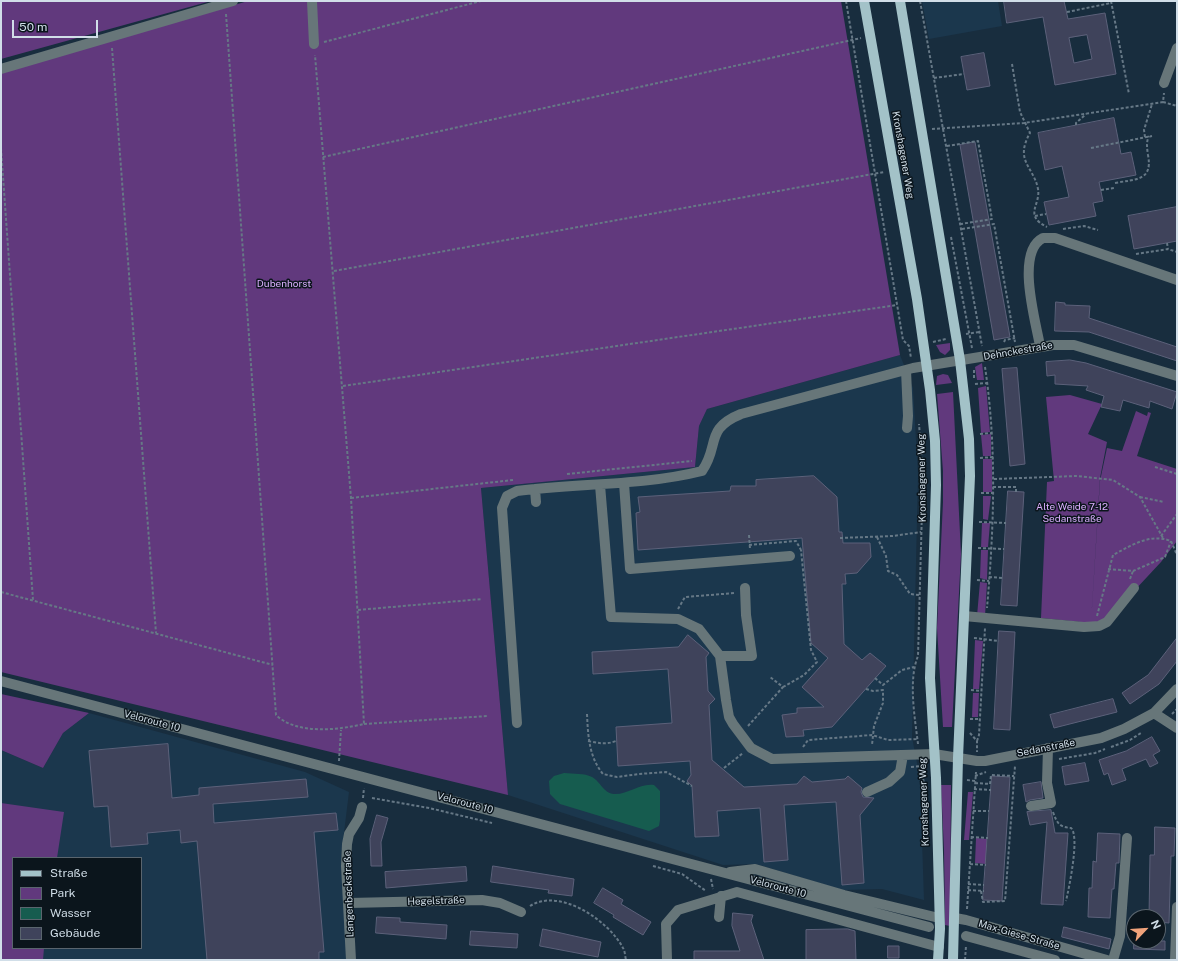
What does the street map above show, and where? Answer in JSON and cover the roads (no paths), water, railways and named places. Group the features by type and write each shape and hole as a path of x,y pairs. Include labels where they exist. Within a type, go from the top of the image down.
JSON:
{"main road":[{"name":"Kronshagener Weg","path":"864,1 924,344 935,441 936,485 930,678 939,918 938,960"},
{"path":"900,1 960,360 969,439 970,469 958,758 953,960"}],"street":[{"path":"312,1 314,44"},
{"path":"1,69 229,2"},
{"path":"1164,84 1177,48"},
{"path":"1040,346 1029,274 1032,249 1038,240 1048,237 1055,238 1177,280"},
{"name":"Dehnckestraße","path":"624,483 683,476 702,471 708,463 719,427 734,417 927,365 1040,346 1074,344 1177,376"},
{"path":"906,370 908,416 907,428"},
{"path":"517,723 502,508 507,496 517,491 624,483 630,570 790,556"},
{"path":"600,485 611,617 678,620 699,629 720,656 752,656 746,615 746,588"},
{"path":"536,489 536,502"},
{"path":"964,616 1094,626 1108,622 1134,588"},
{"name":"Sedanstraße","path":"720,656 729,717 742,738 751,748 772,759 934,754 985,761 1102,738 1124,729 1154,712 1177,689"},
{"name":"Veloroute 10","path":"1,681 929,927"},
{"path":"1154,712 1177,728"},
{"path":"1031,806 1051,803 1047,783 1048,748"},
{"path":"867,792 889,782 900,772 903,755"},
{"name":"Langenbeckstraße","path":"351,960 346,866 347,844 349,834 359,818 362,807"},
{"path":"1113,960 1120,936 1127,838"},
{"path":"722,872 755,869 844,895 939,918"},
{"path":"667,960 666,924 678,910 737,892 939,947"},
{"path":"718,897 719,917"},
{"name":"Hegelstraße","path":"349,903 482,900 500,903 520,912"},
{"path":"1175,960 1177,907"},
{"name":"Max-Giese-Straße","path":"955,918 1107,960"},
{"path":"966,936 1055,960"}],"water":[{"path":"564,773 582,774 592,777 607,792 614,794 624,793 643,786 654,785 660,791 659,826 649,831 560,804 550,794 549,781 554,776"}],"park label":[{"name":"Dubenhorst","path":"284,284"},
{"name":"Alte Weide 7-12 Sedanstraße","path":"1072,512"}]}
